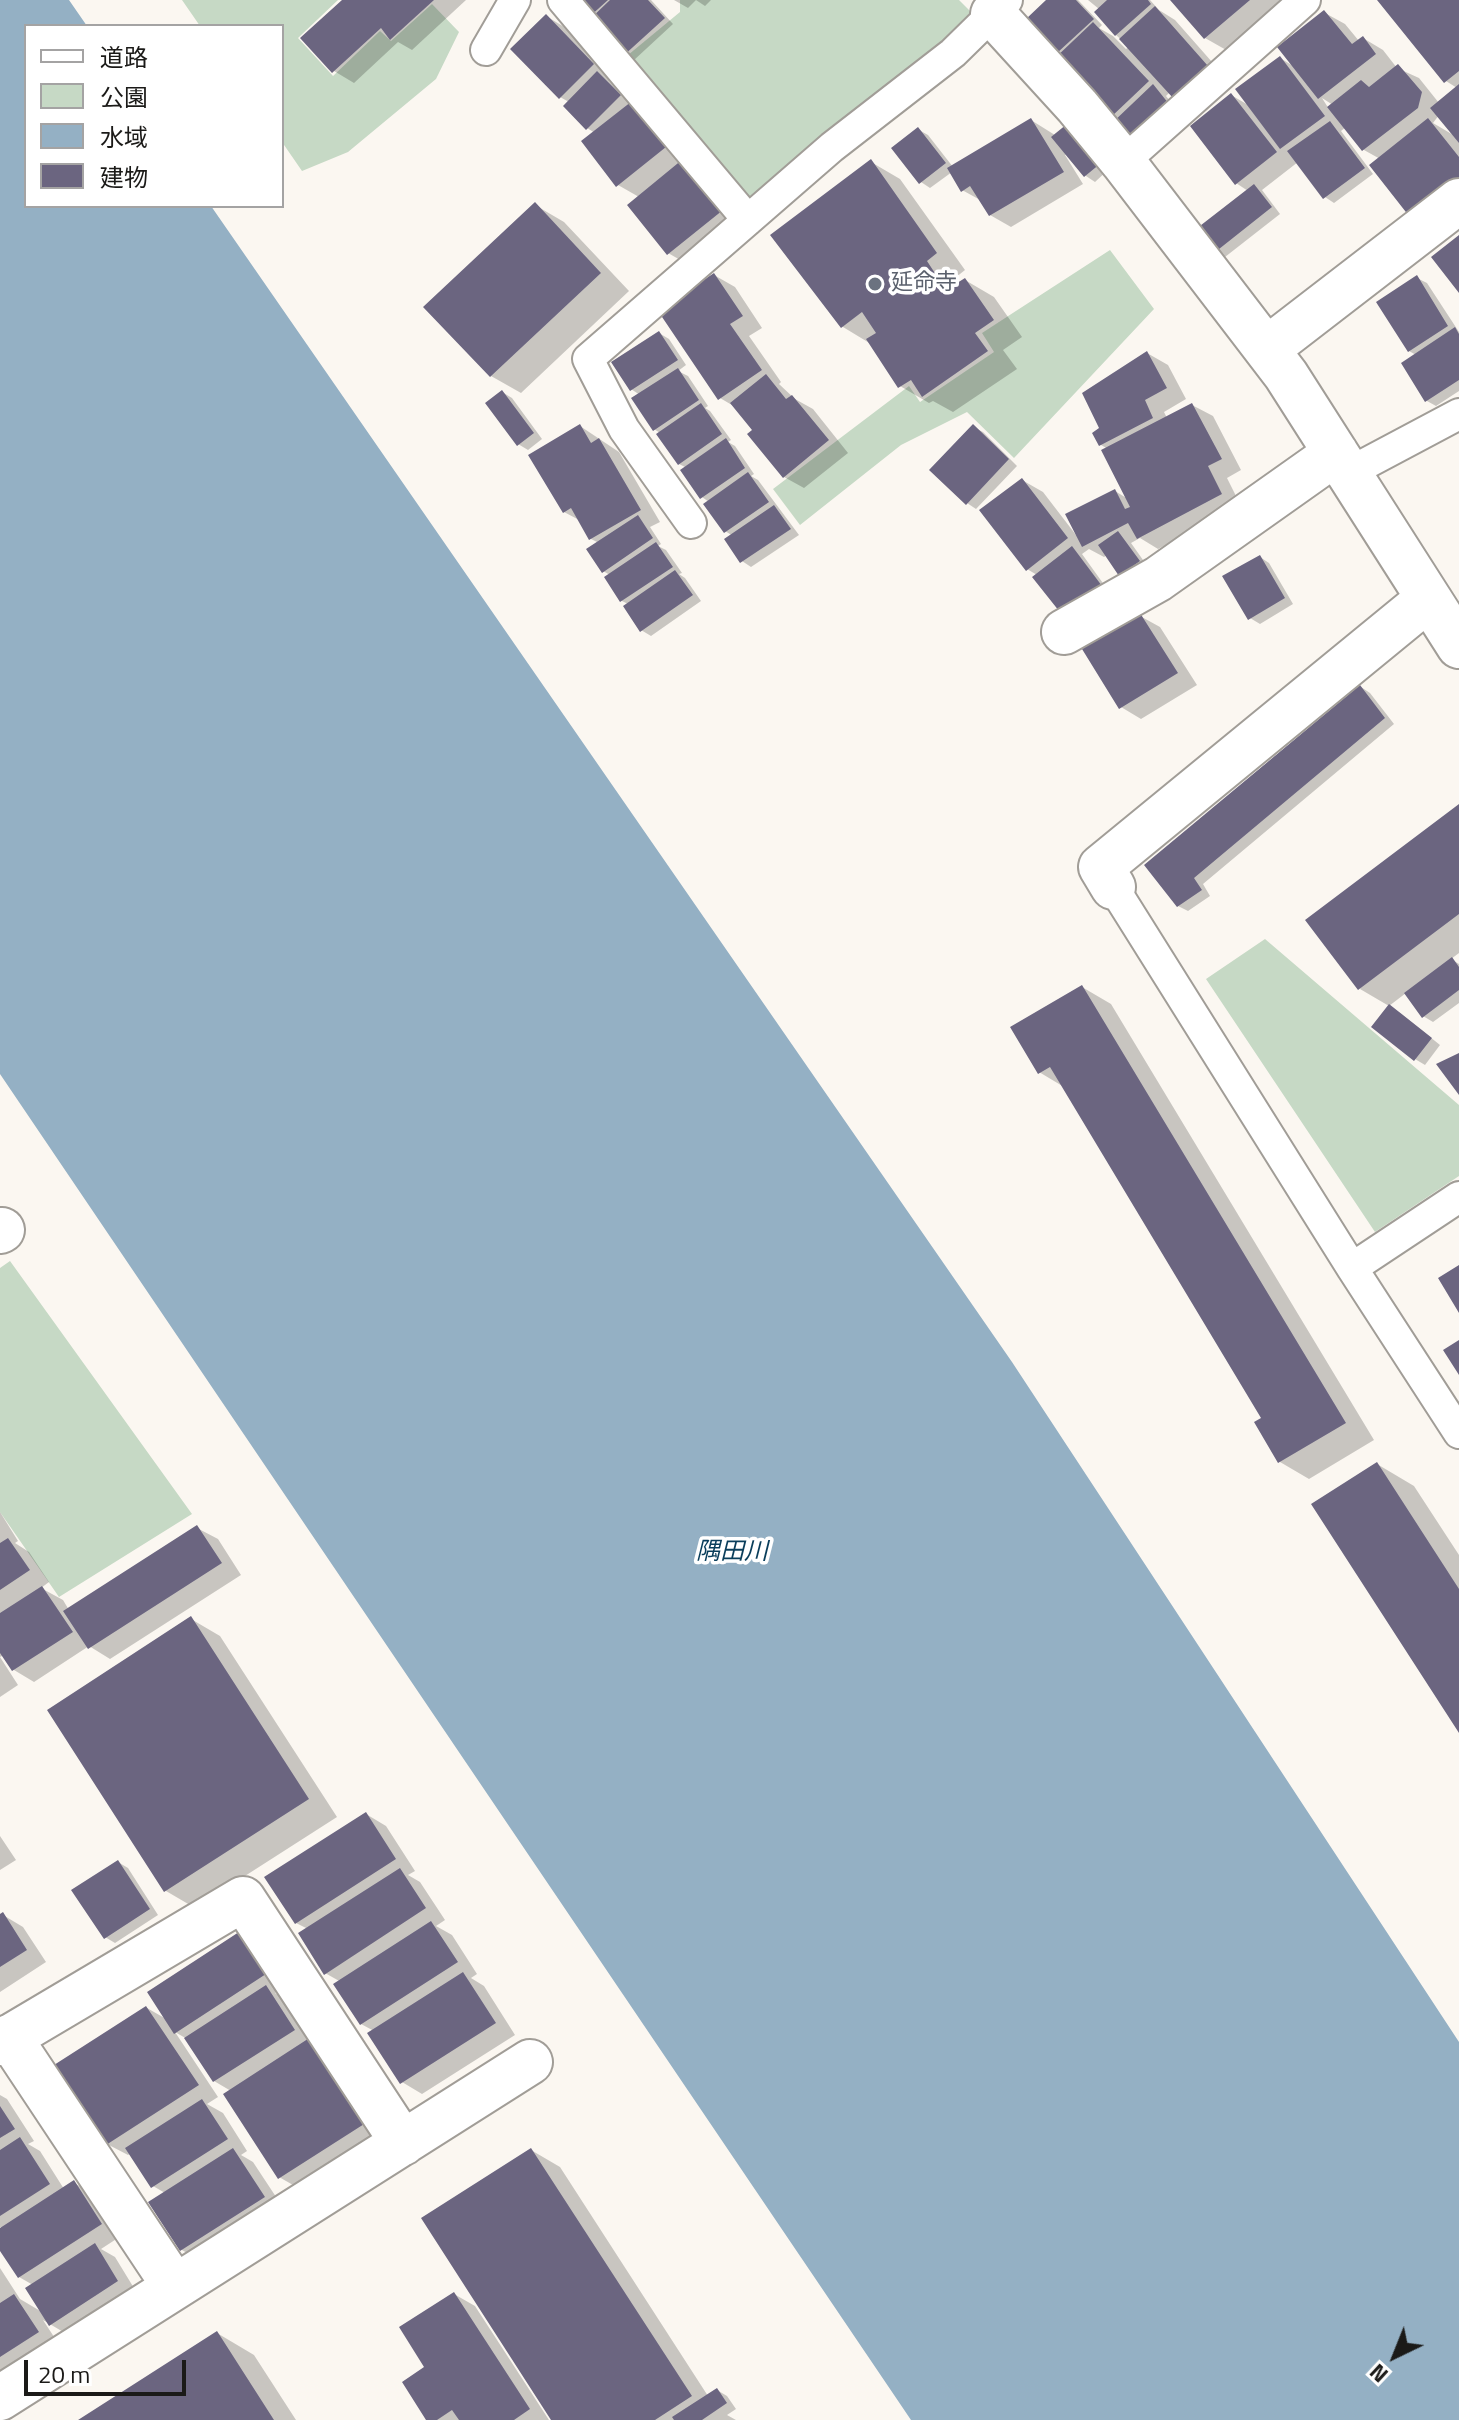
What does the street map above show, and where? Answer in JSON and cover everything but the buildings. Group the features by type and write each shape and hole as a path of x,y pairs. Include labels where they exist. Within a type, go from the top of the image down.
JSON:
{"street":[{"path":"992,5 1123,162 1286,375 1459,646"},
{"path":"1267,349 1459,201"},
{"path":"1064,632 1158,579 1342,463"},
{"path":"1113,887 1101,867 1428,599"},
{"path":"175,2287 4,2040 243,1899 403,2143"},
{"path":"0,2398 530,2062"}],"lane":[{"path":"486,50 515,0"},
{"path":"563,0 748,220"},
{"path":"1123,162 1305,0"},
{"path":"691,523 624,429 588,359 832,147 953,53 992,5"},
{"path":"1342,463 1459,414"},
{"path":"1113,887 1459,1433"},
{"path":"1352,1268 1459,1197"}],"green space":[{"path":"182,0 338,0 298,38 333,76 380,31 391,41 432,4 459,32 436,79 348,152 302,171 284,145 284,24 199,24"},
{"path":"680,0 959,0 976,17 745,203 628,55 680,12"},
{"path":"1110,250 1154,309 1014,458 967,412 901,445 800,525 773,489 909,386 920,402 994,352 982,333"},
{"path":"1265,939 1459,1105 1459,1176 1375,1232 1206,979"},
{"path":"10,1261 192,1514 59,1597 0,1512 0,1268"}],"water":[{"name":"隅田川","path":"0,0 69,0 86,24 24,24 24,208 212,208 1012,1362 1459,2042 1459,2420 911,2420 0,1074"}],"place":[{"name":"延命寺","path":"875,284"}]}
